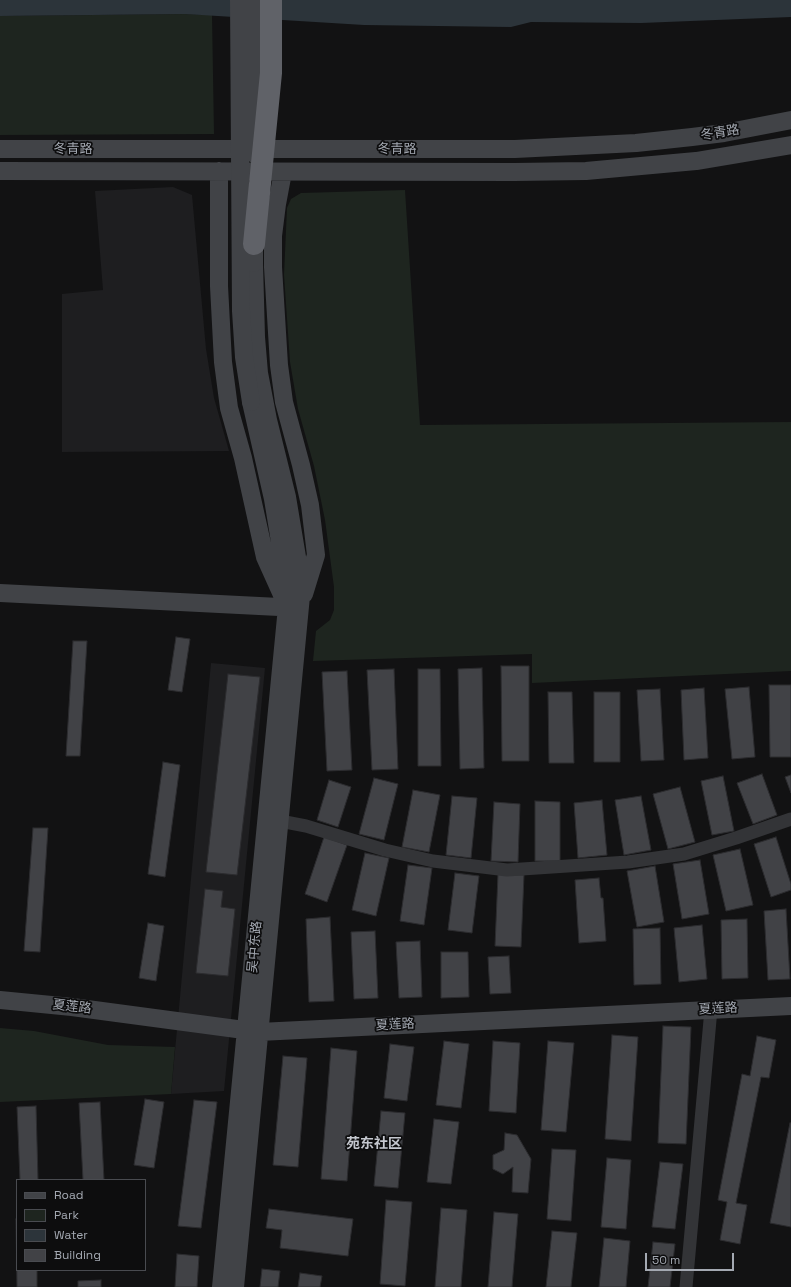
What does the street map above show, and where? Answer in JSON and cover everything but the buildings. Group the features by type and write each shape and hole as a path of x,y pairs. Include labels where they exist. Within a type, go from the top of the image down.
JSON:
{"highway":[{"path":"254,244 271,73 271,0"}],"main road":[{"path":"239,0 241,311 244,356 257,400 286,578 294,607"},
{"path":"254,0 254,244 257,400"},
{"name":"冬青路","path":"0,149 545,148 636,143 692,137 724,133 791,120"},
{"name":"冬青路","path":"0,171 586,171 696,161 791,146"},
{"path":"219,171 219,286 224,362 229,408 243,458 265,557 294,607"},
{"path":"283,172 273,236 279,365 284,402 301,465 310,506 316,556 294,607"},
{"path":"0,593 294,607"},
{"name":"吴中东路","path":"221,1287 280,821 294,607"},
{"name":"吴中东路","path":"235,1287 253,1032 294,607"},
{"name":"夏莲路","path":"0,1000 72,1007 253,1032 791,1006"}],"street":[{"path":"280,821 306,826 385,850 438,862 507,870 628,862 684,854 791,819"},
{"path":"686,1287 711,1009"}],"shaded area":[{"path":"173,187 192,195 206,349 214,398 229,451 62,452 62,294 103,290 95,191"},
{"path":"211,663 265,668 224,1091 171,1094"}],"green space":[{"path":"212,15 214,134 0,135 0,16"},
{"path":"405,190 420,425 791,422 791,671 532,683 532,654 313,661 316,631 330,620 334,610 334,587 325,520 314,466 298,409 290,362 284,275 287,208 291,199 301,193"},
{"path":"0,1028 34,1031 108,1045 175,1047 171,1094 0,1102"}],"water":[{"path":"0,0 791,0 791,17 641,23 531,22 511,27 364,25 185,14 0,16"}],"district":[{"name":"苑东社区","path":"374,1144"}]}
